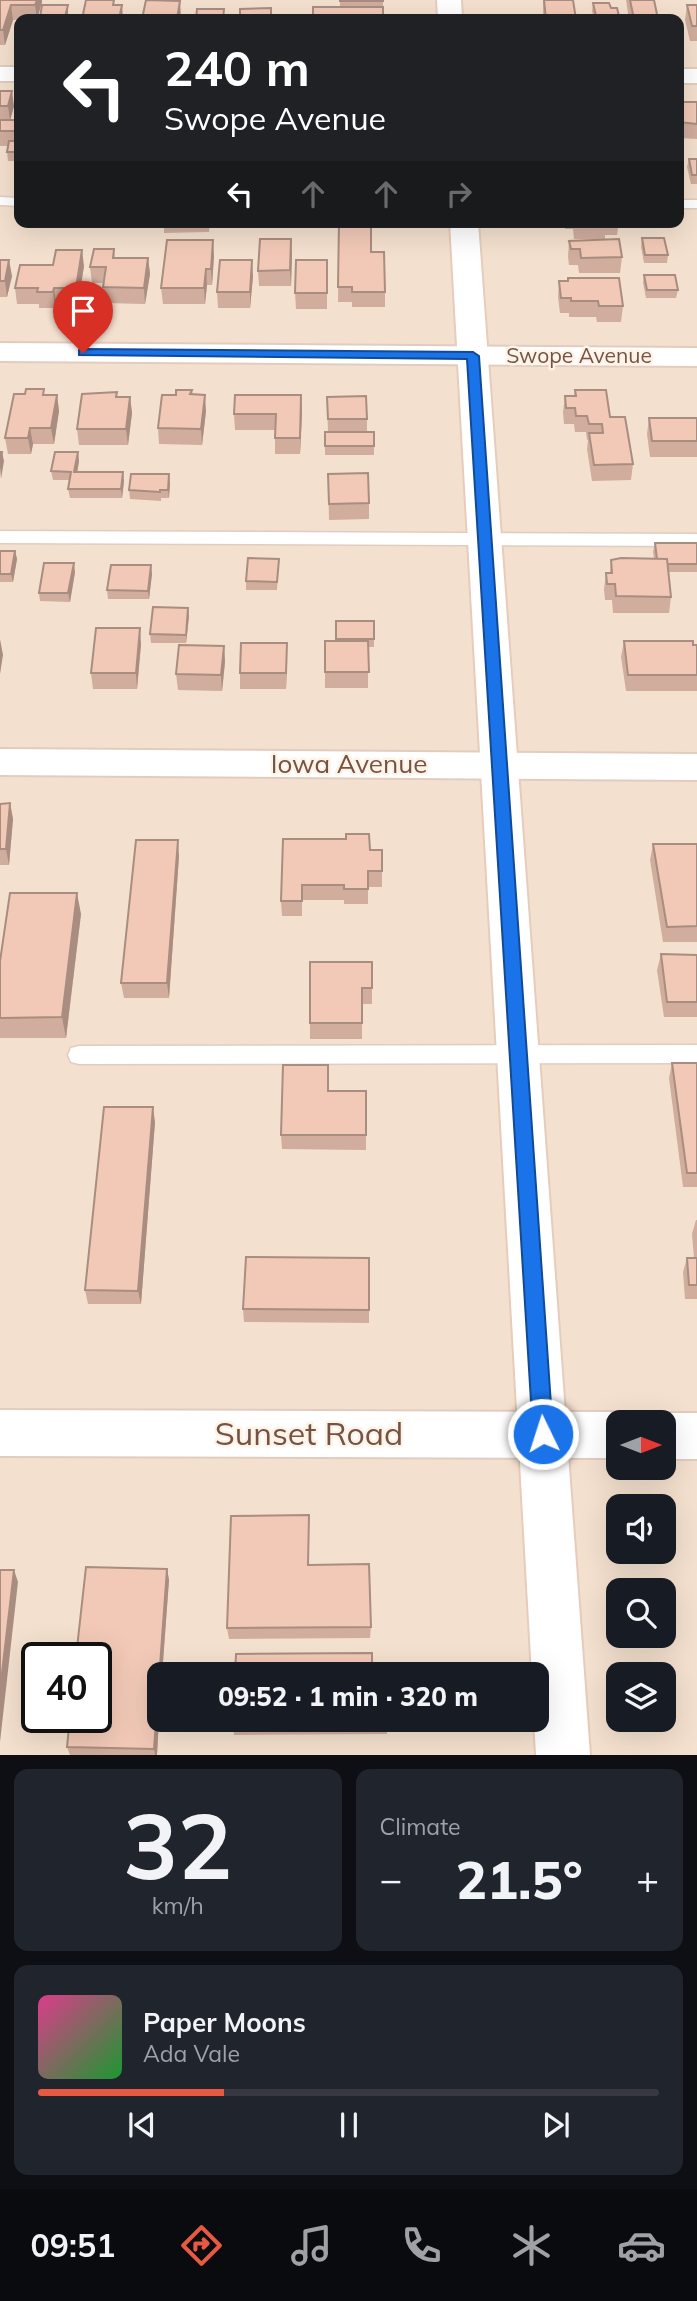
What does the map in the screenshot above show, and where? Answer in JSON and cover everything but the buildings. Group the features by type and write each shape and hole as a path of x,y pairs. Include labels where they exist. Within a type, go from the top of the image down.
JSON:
{"street":[{"path":"464,228 563,1755"},
{"name":"Swope Avenue","path":"0,352 697,357"},
{"name":"Iowa Avenue","path":"0,762 697,767"},
{"name":"Sunset Road","path":"0,1433 606,1435"},
{"path":"676,1436 697,1436"}],"lane":[{"path":"0,537 697,540"},
{"path":"79,1055 697,1054"}],"shaded area":[{"path":"0,0 697,0 697,1755 0,1755"}],"route":[{"path":"83,353 473,356 543,1434"}]}
